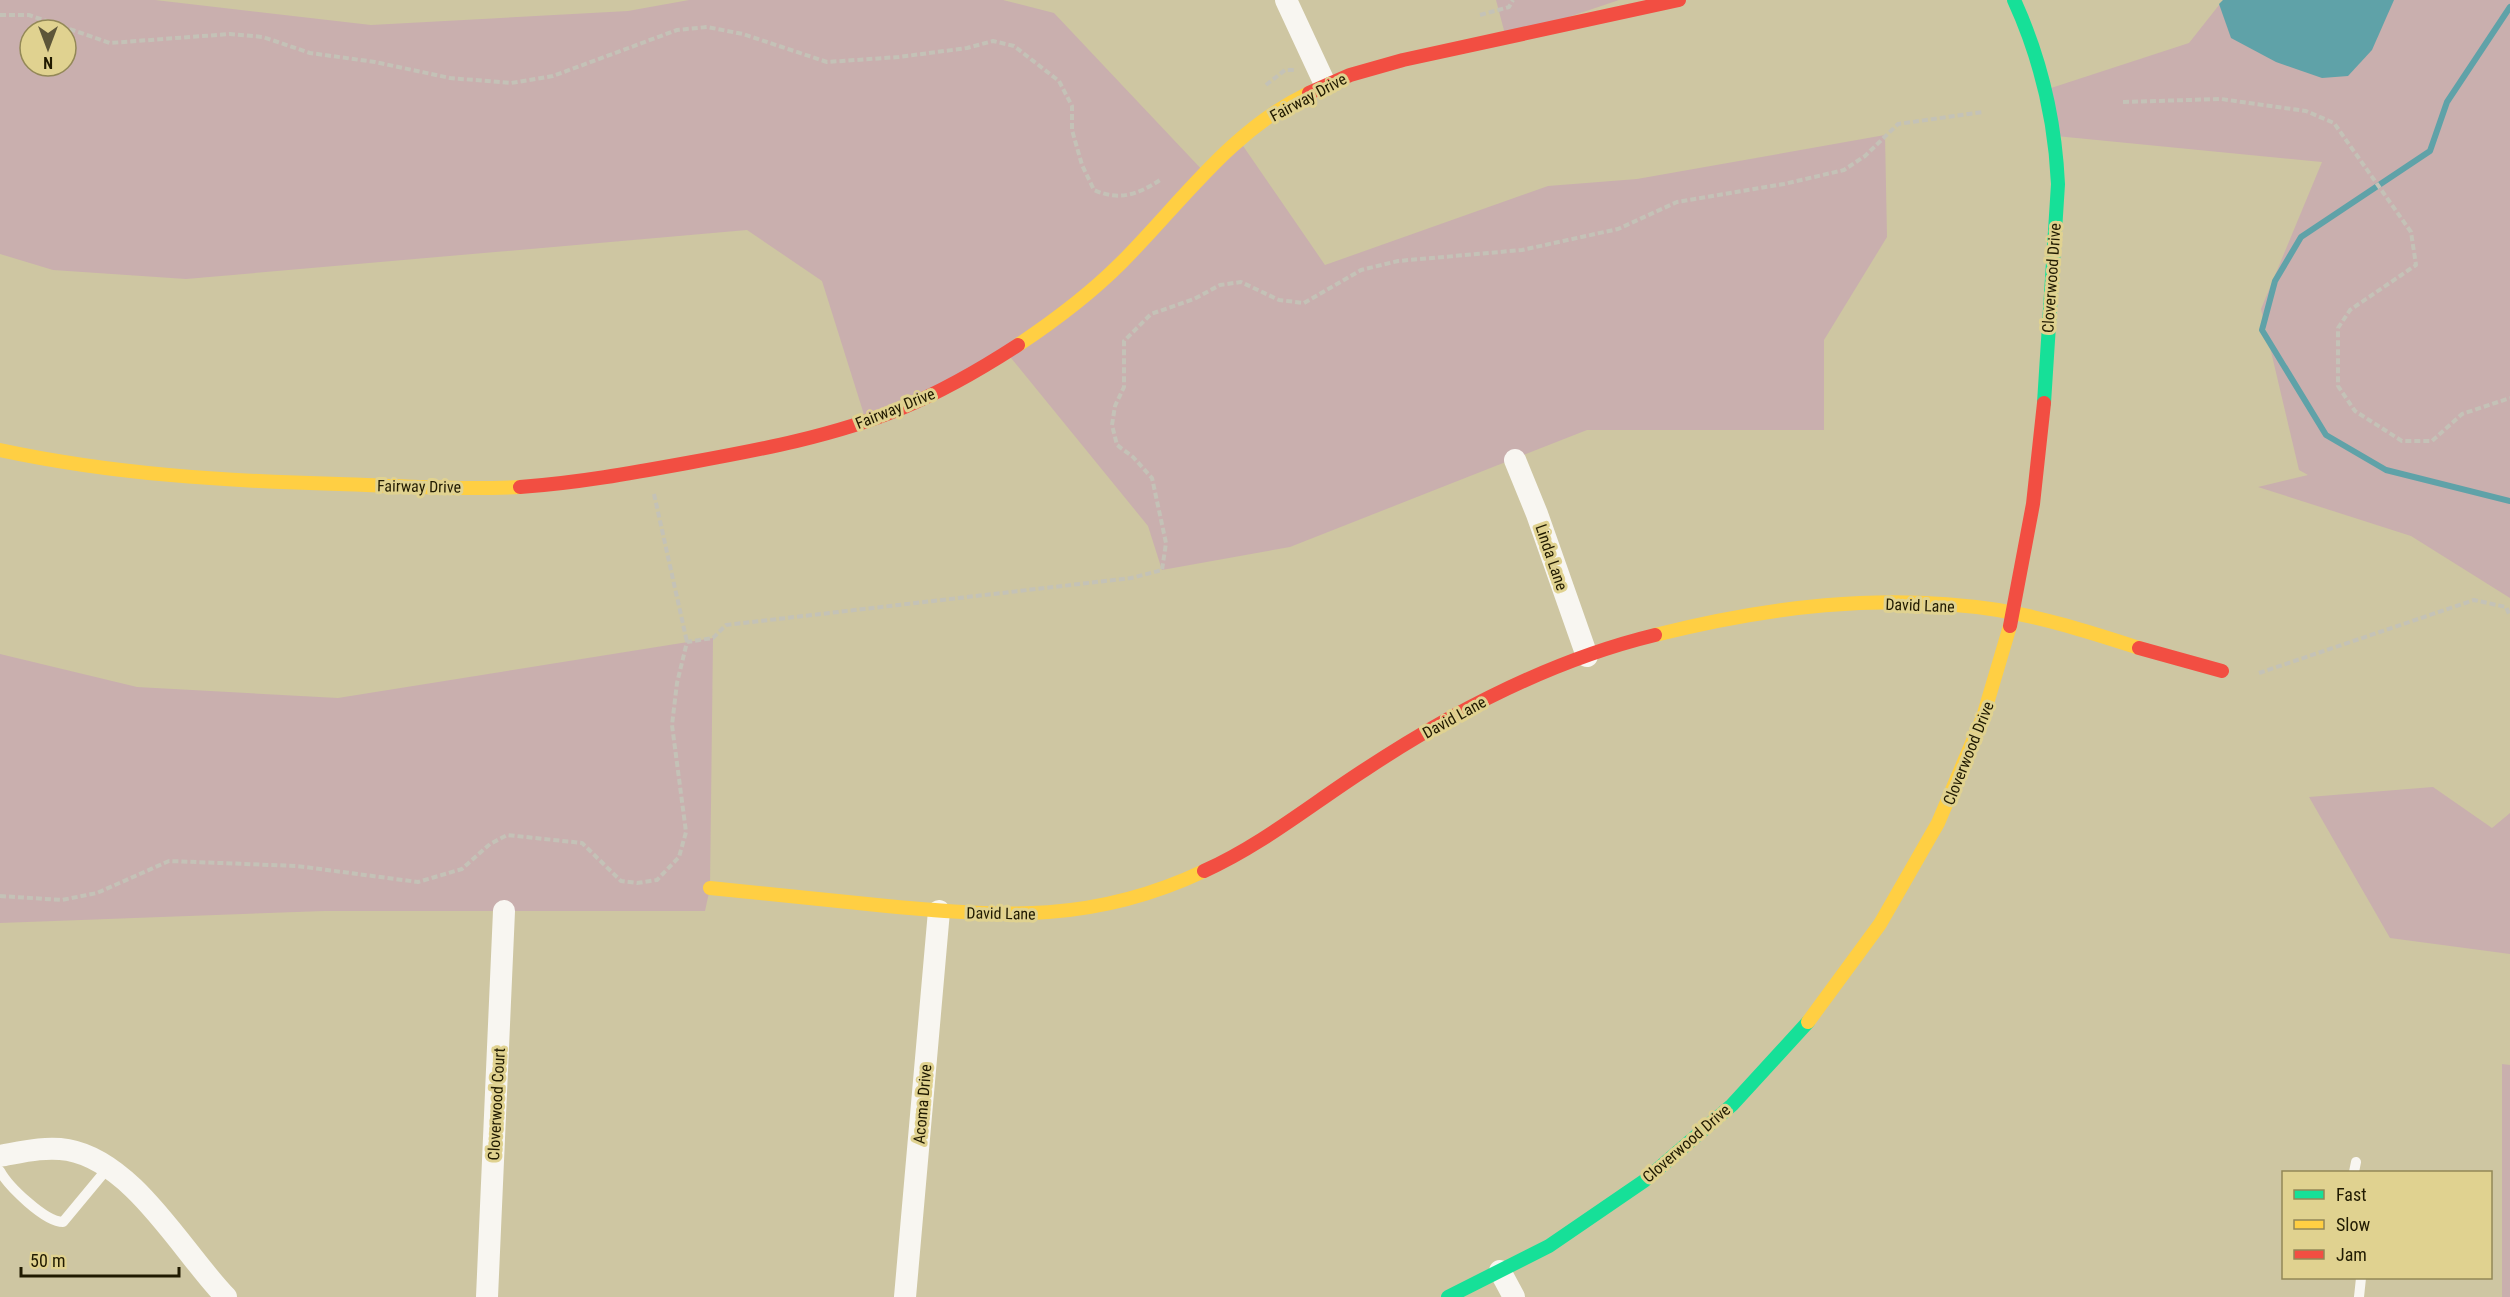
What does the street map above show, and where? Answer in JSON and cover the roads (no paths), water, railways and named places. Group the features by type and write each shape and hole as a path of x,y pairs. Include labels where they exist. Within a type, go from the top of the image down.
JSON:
{"street":[{"path":"1286,0 1325,84"},
{"name":"Fairway Drive","path":"0,450 101,470 179,479 463,487 542,485 649,470 791,442 857,424 910,405 953,384 1007,353 1075,304 1118,266 1239,140 1277,111 1325,84 1379,65 1679,0"},
{"name":"Cloverwood Drive","path":"1448,1297 1576,1228 1629,1192 1737,1099 1781,1054 1831,993 1868,941 1918,860 1955,790 1990,702 2014,612 2036,485 2058,184 2056,136 2048,88 2028,28 2014,0"},
{"name":"Linda Lane","path":"1515,460 1537,514 1587,656"},
{"name":"David Lane","path":"710,888 939,911 1040,914 1071,912 1133,899 1207,871 1235,856 1447,719 1532,677 1587,656 1665,631 1741,616 1820,605 1928,604 2014,612 2051,620 2222,671"},
{"name":"Cloverwood Court","path":"488,1297 504,910"},
{"name":"Acoma Drive","path":"905,1297 939,911"},
{"path":"0,1156 35,1149 69,1150 107,1169 147,1201 226,1297"},
{"path":"1500,1271 1514,1297"}],"lane":[{"path":"0,1171 41,1213 57,1222 63,1222 107,1169"},
{"path":"2359,1297 2361,1279"}],"water":[{"path":"2223,0 2394,0 2372,50 2348,76 2322,78 2276,62 2231,38 2219,4"}],"waterway":[{"path":"2510,7 2447,102 2430,151 2301,237 2275,281 2262,330 2326,435 2386,470 2510,501"}]}
